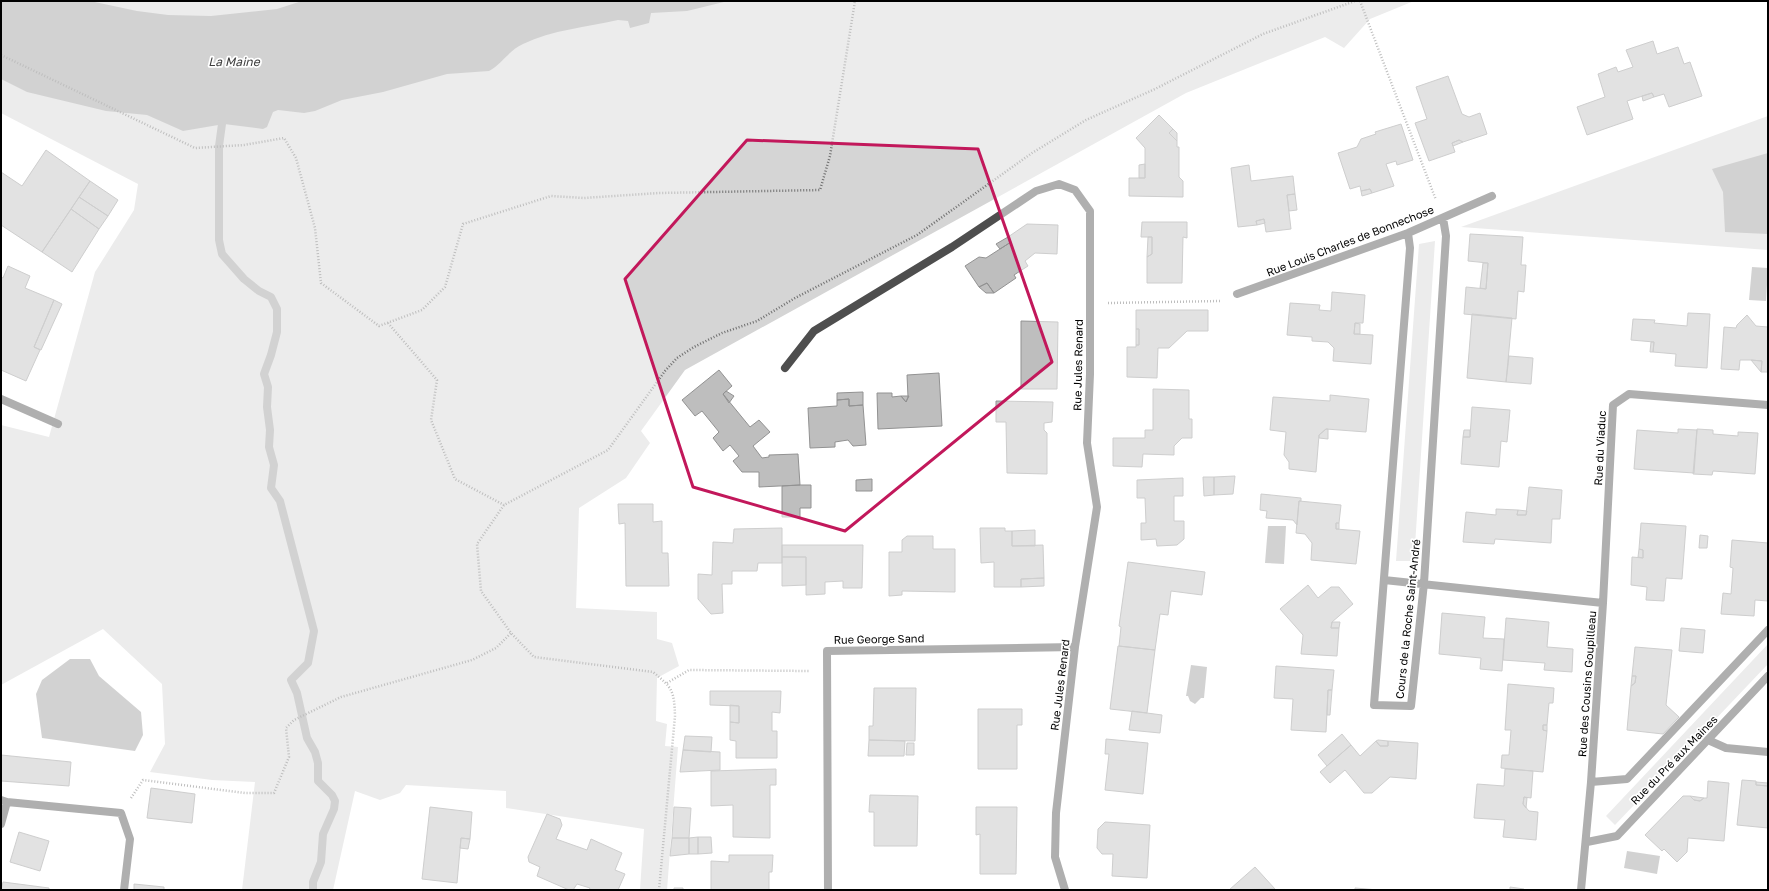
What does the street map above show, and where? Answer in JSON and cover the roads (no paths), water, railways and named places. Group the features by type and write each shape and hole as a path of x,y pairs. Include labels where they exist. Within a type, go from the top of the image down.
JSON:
{"street":[{"name":"Rue Jules Renard","path":"785,368 814,331 952,247 1036,191 1059,184 1075,190 1090,211 1090,374 1087,443 1097,507 1075,647 1056,812 1055,858 1065,890"},
{"name":"Rue Louis Charles de Bonnechose","path":"1237,294 1408,233 1492,196"},
{"name":"Cours de la Roche Saint-André","path":"1408,233 1410,248 1374,705 1411,706 1424,583 1446,236 1443,218"},
{"name":"Rue du Viaduc","path":"1603,603 1613,405 1628,394 1768,405"},
{"path":"1,399 58,424"},
{"name":"Rue des Cousins Goupilleau","path":"1384,580 1603,603 1592,782 1581,890"},
{"name":"Rue du Pré aux Maines","path":"1592,782 1628,779 1768,630"},
{"name":"Rue George Sand","path":"828,890 827,651 1075,647"},
{"name":"Rue du Pré aux Maines","path":"1587,842 1617,836 1768,676"},
{"path":"1708,740 1726,748 1768,752"},
{"path":"1,824 4,801 120,813 130,839 124,890"}],"water":[{"name":"La Maine","path":"1,1 90,1 137,11 168,15 211,16 277,9 302,1 728,1 687,11 651,13 649,23 630,28 628,21 618,20 546,35 518,47 489,71 447,74 383,92 342,100 315,111 304,113 278,110 273,112 267,127 263,129 224,124 183,131 147,115 106,111 27,92 1,79"},
{"path":"1768,153 1768,234 1725,232 1723,192 1712,169"},
{"path":"1752,267 1768,268 1766,301 1749,300"},
{"path":"1268,526 1286,526 1284,564 1265,563"},
{"path":"70,659 90,659 99,676 141,712 143,735 135,751 42,738 36,694 42,680"},
{"path":"1191,665 1207,667 1204,698 1201,698 1195,704 1190,701 1188,696 1186,696"},
{"path":"1627,851 1660,856 1657,874 1624,868"}],"waterway":[{"path":"221,114 222,124 219,146 219,240 222,254 244,279 259,291 271,297 277,309 277,332 264,374 268,387 267,407 270,430 269,447 274,465 271,488 280,501 314,631 308,663 291,680 297,693 307,738 315,752 318,763 318,781 332,795 335,801 334,809 323,834 321,862 313,882 313,890"}]}
